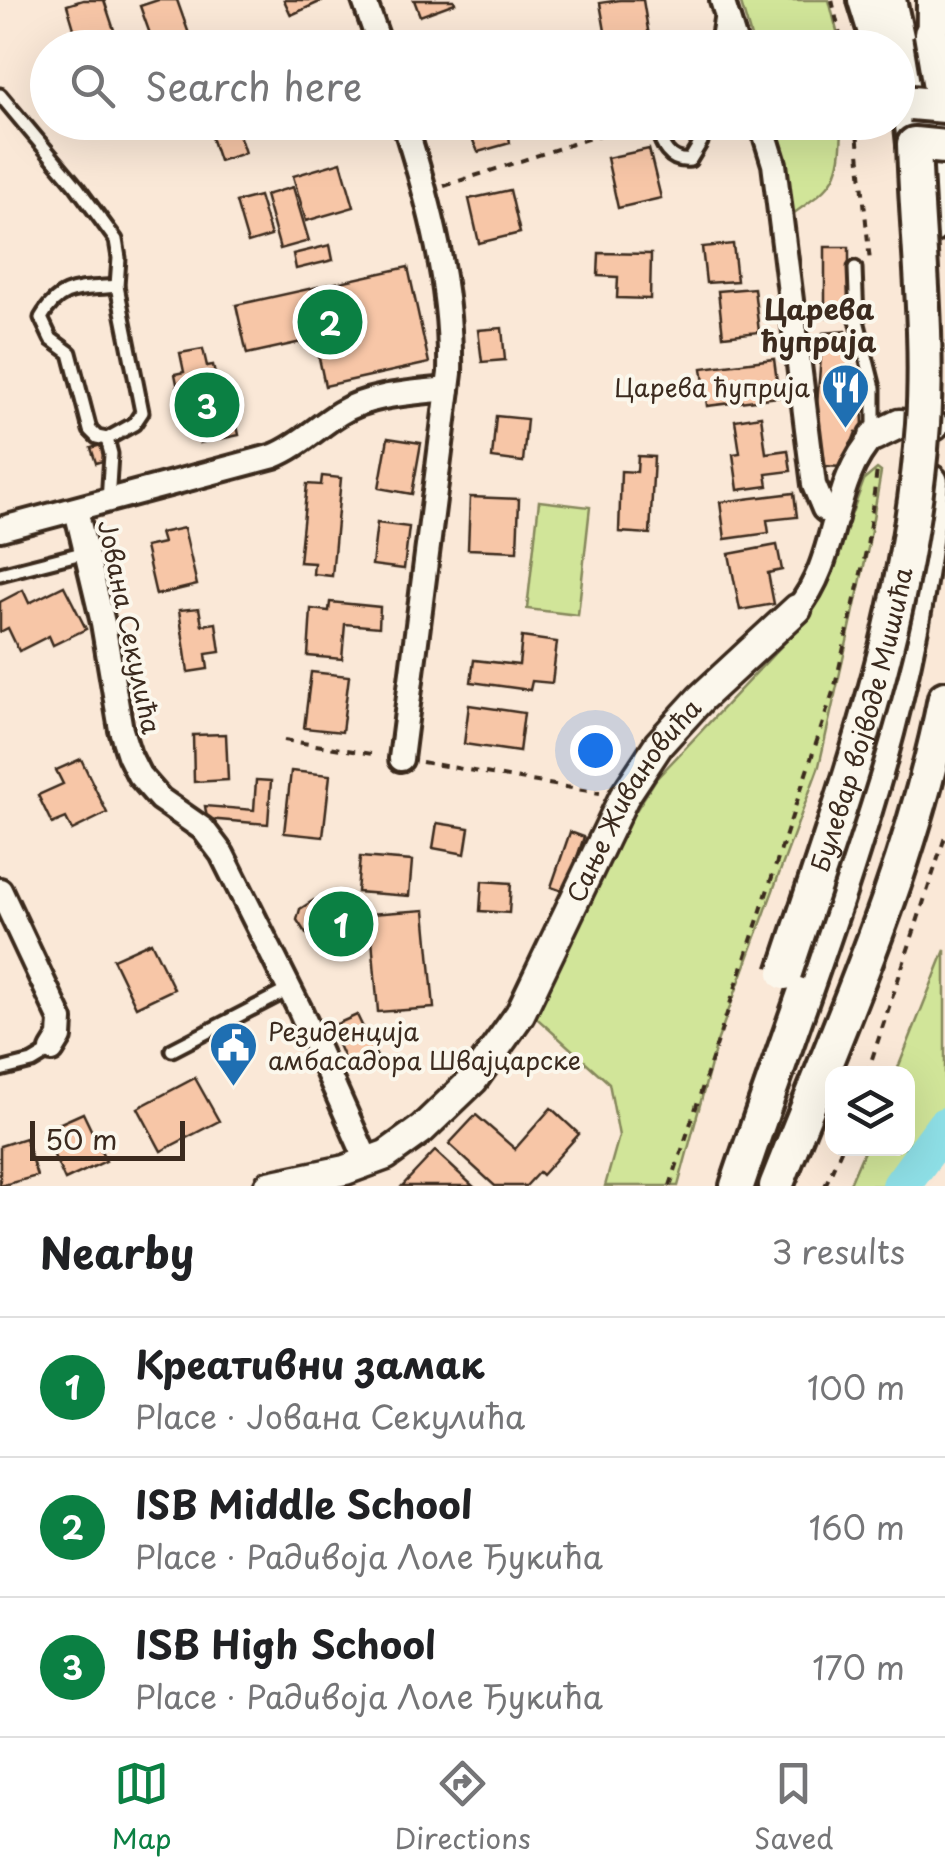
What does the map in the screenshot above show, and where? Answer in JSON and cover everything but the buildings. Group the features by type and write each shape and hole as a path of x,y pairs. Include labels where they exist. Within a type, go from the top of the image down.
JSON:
{"main road":[{"path":"865,0 874,30"},
{"name":"Булевар војводе Мишића","path":"889,0 900,30"},
{"name":"Булевар војводе Мишића","path":"714,1186 858,751 891,639 904,578 919,473 925,382 928,109 938,44 923,0"},
{"path":"931,198 934,0"},
{"name":"Булевар војводе Мишића","path":"915,73 928,109"},
{"path":"737,1186 863,815 897,700 922,566 933,442 937,292 928,109"},
{"name":"Булевар војводе Мишића","path":"752,1186 900,740 945,554"},
{"path":"776,1186 871,949 915,824 945,698"}],"street":[{"path":"364,0 375,30"},
{"path":"723,1 732,30"},
{"path":"394,758 448,389 451,334 448,294 409,140"},
{"path":"767,140 774,164 814,484 824,509 836,518"},
{"path":"0,530 274,456 295,446 343,411 372,400 448,389"},
{"path":"874,436 899,424 933,442"},
{"name":"Сање Живановића","path":"269,1186 324,1181 386,1155 422,1129 473,1080 520,1014 624,797 659,744 701,698 797,609 816,584 856,461 874,436"},
{"name":"Јована Секулића","path":"76,510 104,623 129,755 160,800 214,841 368,1163"},
{"path":"0,890 61,1020 60,1037 52,1050"}],"lane":[{"path":"719,30 723,1"},
{"path":"0,95 30,130"},
{"path":"38,140 116,240 117,286 142,412 134,424 107,439 90,430 70,353 50,339 41,318 58,295 74,288 117,286"},
{"path":"661,140 671,157 680,162 690,160 699,140"},
{"path":"855,268 860,338 874,388 874,436"},
{"path":"107,439 112,454 108,502"},
{"path":"0,574 86,552"},
{"path":"172,1050 288,990"},
{"path":"0,1070 32,1062 52,1050"}],"path":[{"path":"832,0 839,30"},
{"path":"424,192 584,140"},
{"path":"858,140 871,268"},
{"path":"670,1186 835,686 867,548 878,483 877,465"},
{"path":"284,740 585,790"},
{"path":"871,1066 945,837"},
{"path":"825,1186 838,1156"}],"green space":[{"path":"740,0 829,0 837,30 749,30"},
{"path":"777,140 841,140 832,180 787,218"},
{"path":"877,469 881,472 868,548 819,766 717,1042 678,1186 605,1186 619,1136 609,1083 531,1013 621,834 656,779 805,621 841,543 864,480"},
{"path":"539,501 590,507 578,615 527,609"},
{"path":"945,950 945,1112 915,1150 915,1066 899,1066"},
{"path":"862,1156 910,1156 886,1186 849,1186"}],"waterway":[{"path":"901,1186 945,1126"}],"place":[{"name":"ISB Middle School","path":"330,322"},
{"name":"ISB High School","path":"207,405"},
{"name":"Царева ћуприја","path":"845,430"},
{"name":"Креативни замак","path":"341,924"},
{"name":"Резиденција амбасадора Швајцарске","path":"233,1088"}],"district":[{"name":"Царева ћуприја","path":"819,326"}]}
